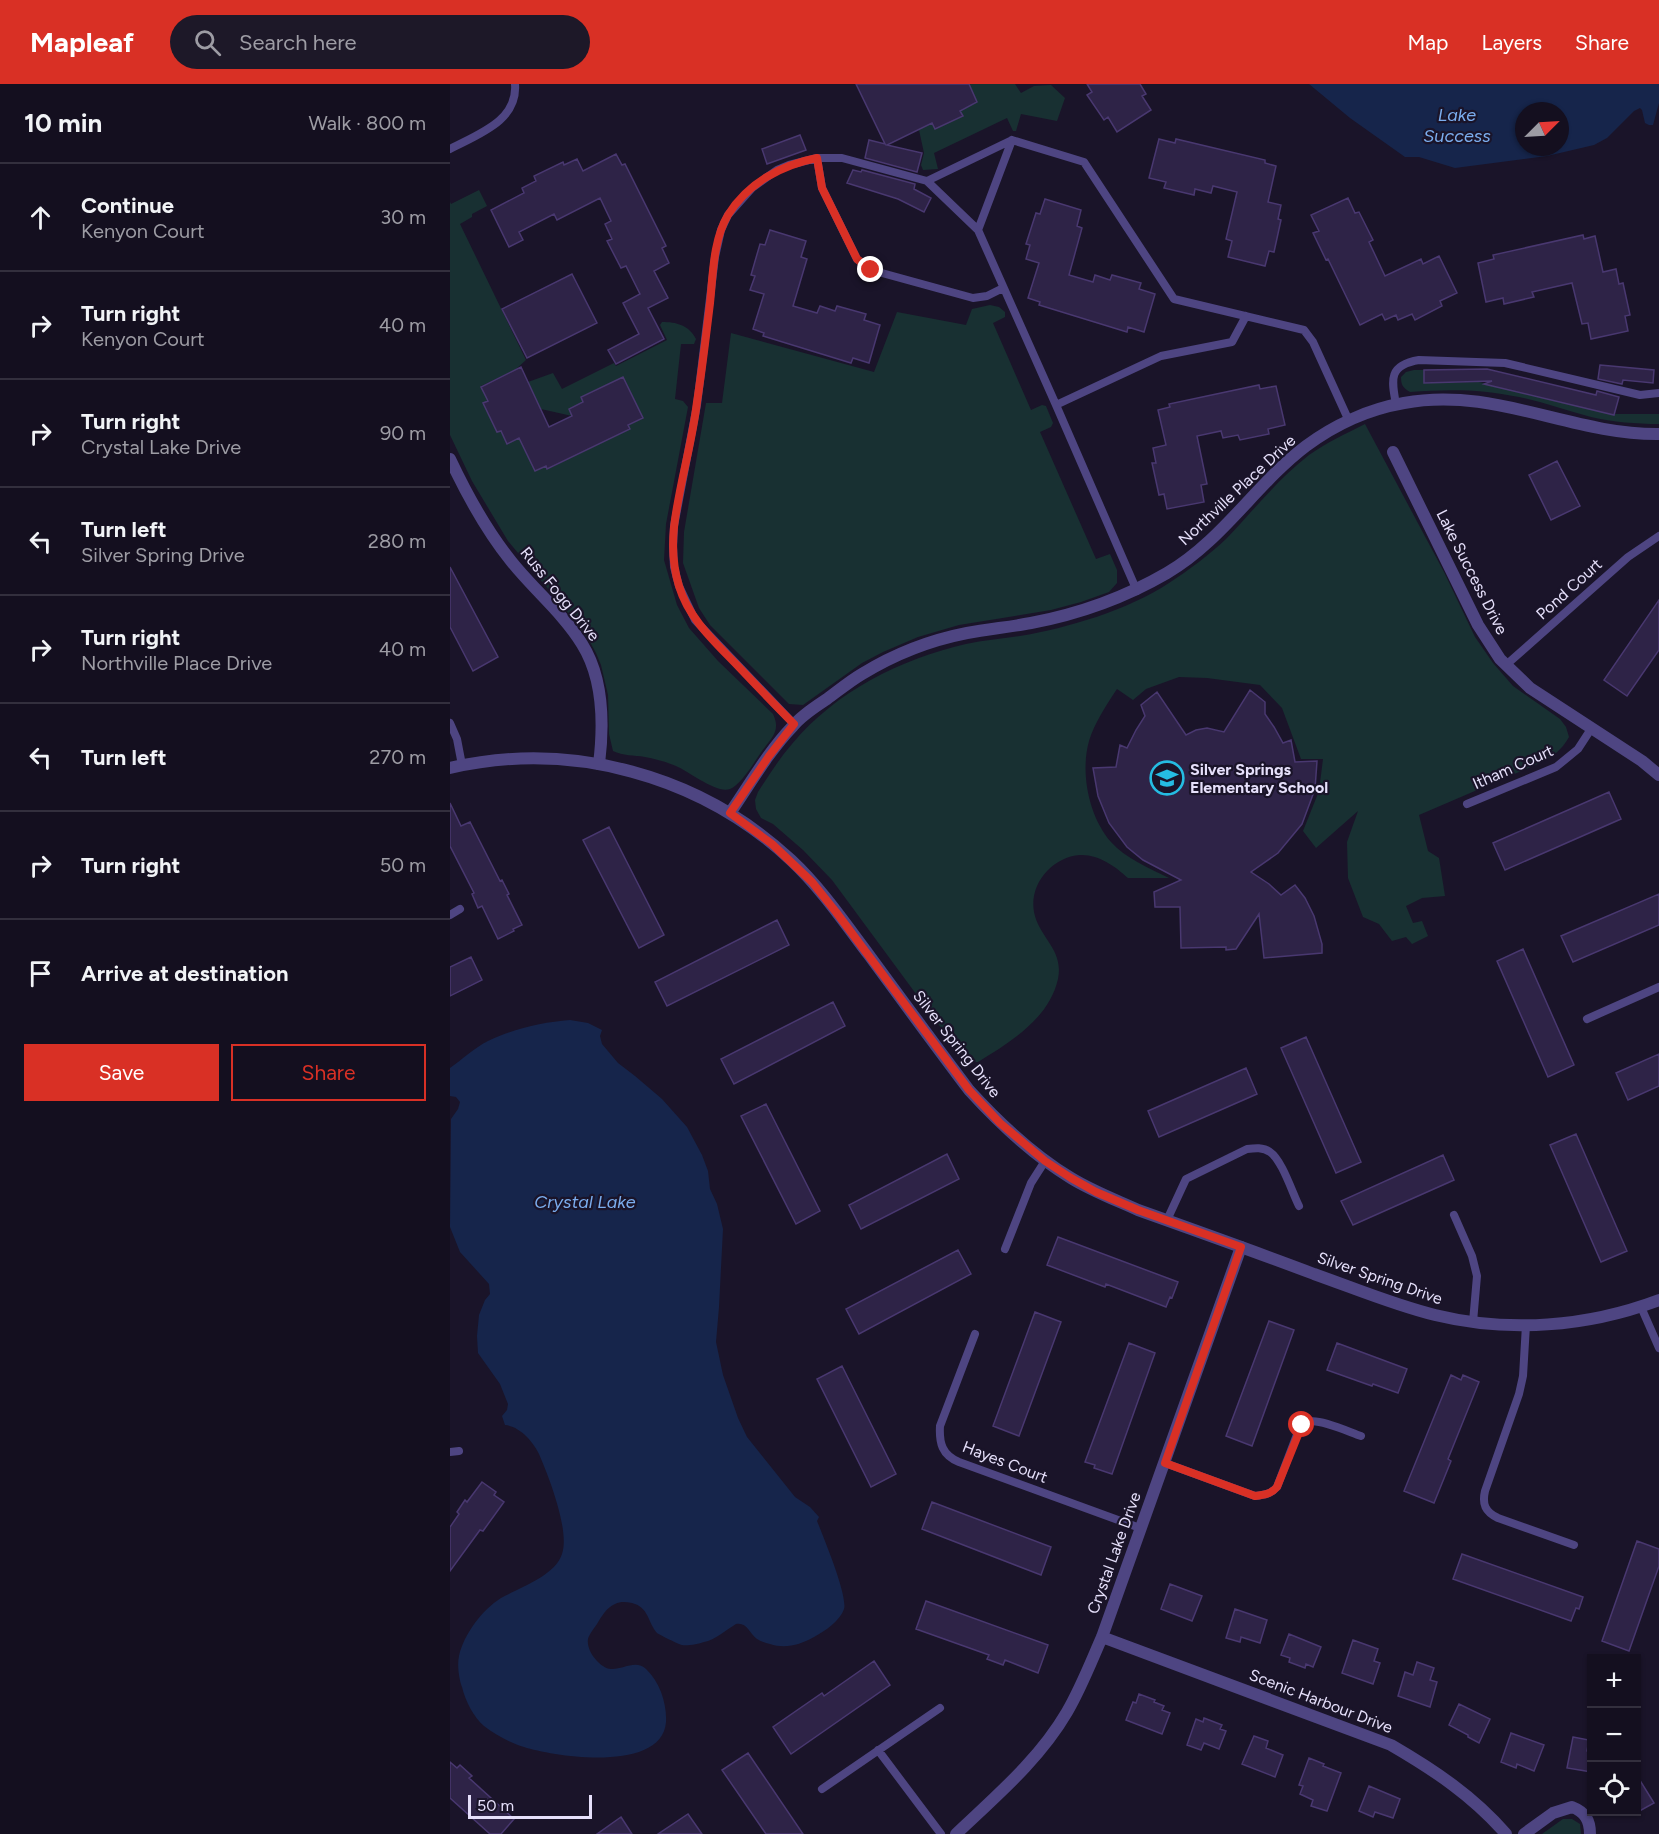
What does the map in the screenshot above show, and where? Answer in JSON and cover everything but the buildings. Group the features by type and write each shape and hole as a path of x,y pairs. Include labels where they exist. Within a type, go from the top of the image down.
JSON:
{"street":[{"name":"Northville Place Drive","path":"730,813 794,724 862,674 903,653 936,641 967,633 1066,616 1137,591 1190,558 1231,521 1305,446 1349,421 1396,404 1421,400 1471,399 1614,432 1659,434"},
{"name":"Lake Success Drive","path":"1393,452 1478,625 1506,665 1530,688 1659,775"},
{"name":"Russ Fogg Drive","path":"450,459 491,534 511,561 570,628 589,656 596,672 599,692 602,732 599,764"},
{"name":"Silver Spring Drive","path":"456,766 530,758 555,758 599,764 668,783 730,813 772,844 812,882 969,1090 1000,1123 1045,1161 1096,1192 1167,1220 1433,1315 1473,1322 1526,1325 1567,1323 1599,1318 1659,1300"},
{"name":"Crystal Lake Drive","path":"956,1834 1022,1771 1067,1713 1081,1687 1102,1637 1241,1247"},
{"name":"Scenic Harbour Drive","path":"1102,1637 1391,1745 1425,1764 1452,1784 1484,1810 1506,1834"},
{"path":"1524,1834 1554,1813 1572,1808 1584,1814 1589,1822 1590,1834"}],"lane":[{"path":"450,148 505,117 514,103 515,84"},
{"path":"978,230 1012,140"},
{"path":"927,181 1012,140 1084,162 1174,299 1304,330 1313,342 1349,421"},
{"path":"817,158 822,188 857,259 863,265 871,270 973,298 987,296 1003,288"},
{"path":"794,724 694,620 679,586 674,567 673,547 674,526 697,405 715,257 722,230 728,215 737,204 764,178 789,165 817,158 843,158 927,181 978,230 1137,591"},
{"path":"1056,405 1161,356 1233,342 1246,316"},
{"path":"1396,404 1394,375 1396,370 1405,363 1419,360 1505,363 1640,395 1659,393"},
{"name":"Pond Court","path":"1506,665 1628,557 1657,537"},
{"path":"450,723 457,739 456,766"},
{"name":"Itham Court","path":"1467,804 1556,767 1578,749 1591,729"},
{"path":"450,915 460,909"},
{"path":"1587,1019 1659,987"},
{"path":"1167,1220 1186,1179 1247,1149 1256,1148 1271,1152 1277,1159 1299,1206"},
{"path":"1005,1249 1031,1183 1045,1161"},
{"path":"1454,1215 1472,1256 1477,1276 1473,1322"},
{"path":"1641,1306 1659,1348"},
{"path":"1526,1325 1523,1376 1519,1394 1485,1491 1485,1507 1490,1514 1498,1518 1574,1545"},
{"name":"Hayes Court","path":"975,1334 940,1426 940,1442 945,1454 958,1462 1140,1528"},
{"path":"1165,1463 1255,1496 1264,1495 1277,1487 1302,1425 1314,1421 1361,1436"},
{"path":"822,1789 940,1708"},
{"path":"878,1749 941,1834"}],"green space":[{"path":"969,84 1015,84 1021,93 1034,86 1051,85 1065,98 1057,121 1021,114 1016,131 1013,131 1007,118 934,153 938,169 923,170 921,165 924,153 919,130 932,123 935,129 963,116 960,111 977,102"},
{"path":"479,190 487,206 460,224 526,360 515,370 481,386 488,401 483,403 497,432 501,431 507,443 519,438 535,471 546,466 548,469 630,429 628,425 643,418 626,382 611,389 608,384 581,397 583,402 569,409 572,416 541,409 528,382 553,373 562,389 614,363 616,366 667,340 660,325 662,322 682,325 690,330 696,339 694,344 681,344 675,399 683,401 688,407 666,524 664,560 677,605 689,628 718,661 773,714 776,725 772,738 748,772 739,783 730,789 711,786 665,762 613,751 609,734 608,695 596,653 569,614 508,541 472,481 450,435 450,202 451,204"},
{"path":"990,305 999,307 1005,312 1005,317 993,323 1031,410 1042,405 1046,406 1053,423 1051,427 1040,432 1096,559 1110,554 1117,570 1117,583 1109,592 1081,602 1051,610 959,625 918,637 862,663 803,705 789,704 710,625 699,608 683,563 684,532 706,403 722,403 731,333 874,372 897,312 966,325 972,309"},
{"path":"1424,370 1425,383 1479,382 1548,399 1551,384 1563,387 1560,402 1614,415 1659,414 1659,424 1599,419 1528,399 1491,392 1451,390 1410,392 1403,386 1401,377 1406,372"},
{"path":"1365,424 1444,572 1475,637 1513,686 1560,719 1569,737 1566,742 1556,753 1540,763 1419,815 1428,851 1439,858 1445,896 1422,898 1406,906 1413,923 1422,921 1428,936 1412,944 1406,937 1392,941 1379,924 1363,917 1348,878 1347,842 1358,811 1316,848 1303,831 1319,791 1323,759 1301,759 1282,708 1260,685 1179,677 1146,689 1133,700 1117,689 1097,721 1089,741 1086,754 1088,794 1097,820 1111,842 1123,853 1169,878 1128,878 1106,862 1087,855 1070,857 1052,867 1039,882 1033,902 1037,921 1054,951 1059,969 1053,993 1037,1018 1003,1046 978,1062 964,1059 832,880 803,850 773,824 761,818 756,809 755,800 758,792 783,755 809,725 849,693 894,668 942,650 1039,633 1077,623 1116,610 1153,593 1206,557 1276,485 1309,455"},
{"path":"1563,1819 1572,1819 1580,1824 1581,1834 1542,1834"}],"water":[{"name":"Lake Success","path":"1309,84 1659,84 1659,103 1653,125 1645,123 1640,108 1634,111 1607,138 1594,145 1569,151 1569,102 1515,102 1515,156 1547,156 1455,168 1419,157 1405,157 1350,118"},
{"name":"Crystal Lake","path":"570,1020 588,1023 602,1030 600,1036 602,1044 618,1063 662,1099 687,1127 702,1155 723,1229 716,1342 723,1375 747,1437 795,1497 810,1507 819,1517 817,1521 834,1566 844,1602 842,1613 827,1629 803,1642 787,1646 760,1640 740,1624 736,1624 708,1641 682,1645 657,1633 645,1612 638,1605 624,1602 612,1605 589,1636 588,1644 591,1654 607,1668 638,1665 646,1669 662,1694 666,1722 660,1738 646,1749 627,1755 605,1757 581,1757 539,1751 498,1736 480,1723 470,1708 463,1692 458,1668 461,1648 469,1631 481,1616 501,1598 552,1569 562,1554 564,1544 561,1518 539,1454 525,1435 505,1425 502,1416 508,1404 500,1384 478,1353 479,1315 490,1294 489,1284 460,1252 450,1227 451,1119 460,1102 456,1097 450,1096 450,1068 478,1047 508,1033 549,1022"}],"place":[{"name":"Silver Springs Elementary School","path":"1167,778"}],"route":[{"path":"871,270 857,259 822,188 817,158 789,165 764,178 728,215 722,230 715,257 697,405 674,526 674,567 685,602 694,620 794,724 730,813 772,844 812,882 969,1090 1000,1123 1045,1161 1096,1192 1138,1210 1241,1247 1165,1463 1255,1496 1264,1495 1277,1487 1302,1425"}]}
